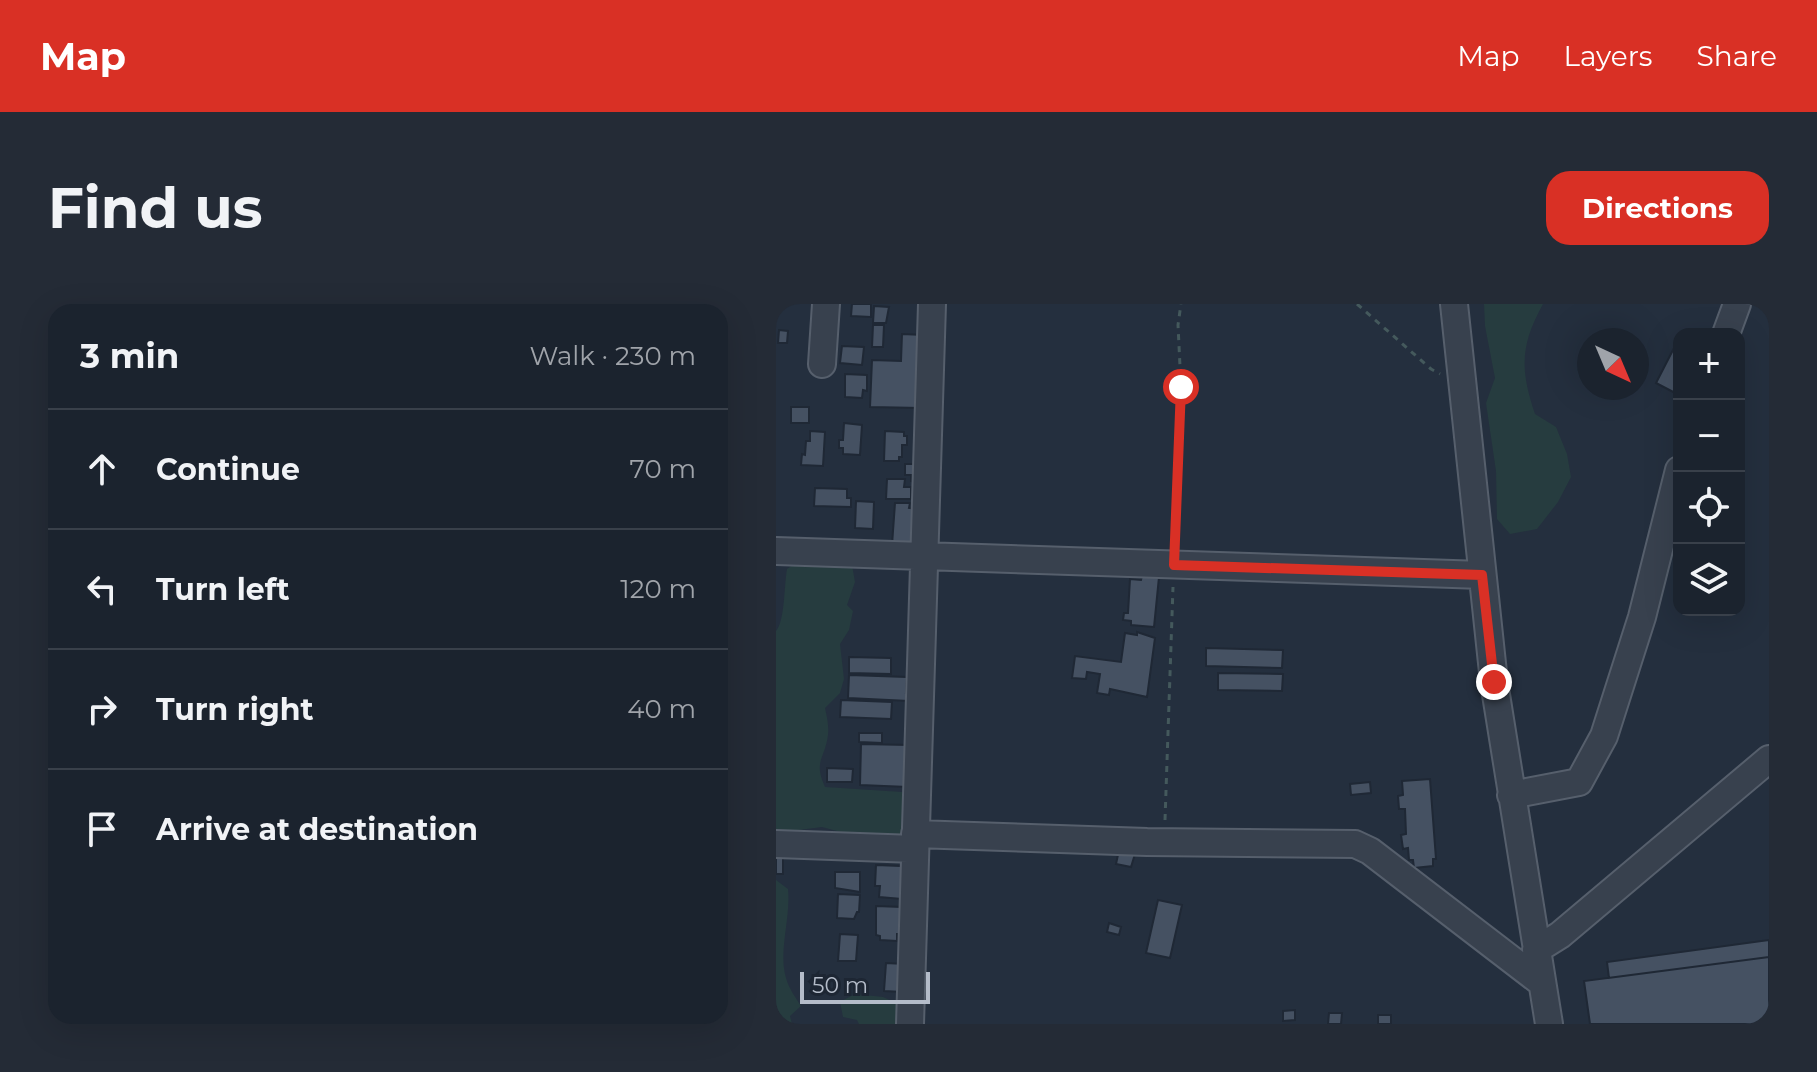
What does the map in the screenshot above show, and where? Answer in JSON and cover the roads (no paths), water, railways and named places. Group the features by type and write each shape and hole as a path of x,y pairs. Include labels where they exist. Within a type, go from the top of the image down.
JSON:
{"street":[{"path":"822,364 826,304"},
{"path":"910,1024 932,304"},
{"path":"1454,304 1494,682 1549,1024"},
{"path":"1728,328 1737,304"},
{"path":"1511,795 1579,782 1604,736 1642,617 1678,472"},
{"path":"776,551 1482,575"},
{"path":"1536,950 1560,935 1769,759"},
{"path":"776,844 915,841 1355,844 1370,851 1542,983"}]}
